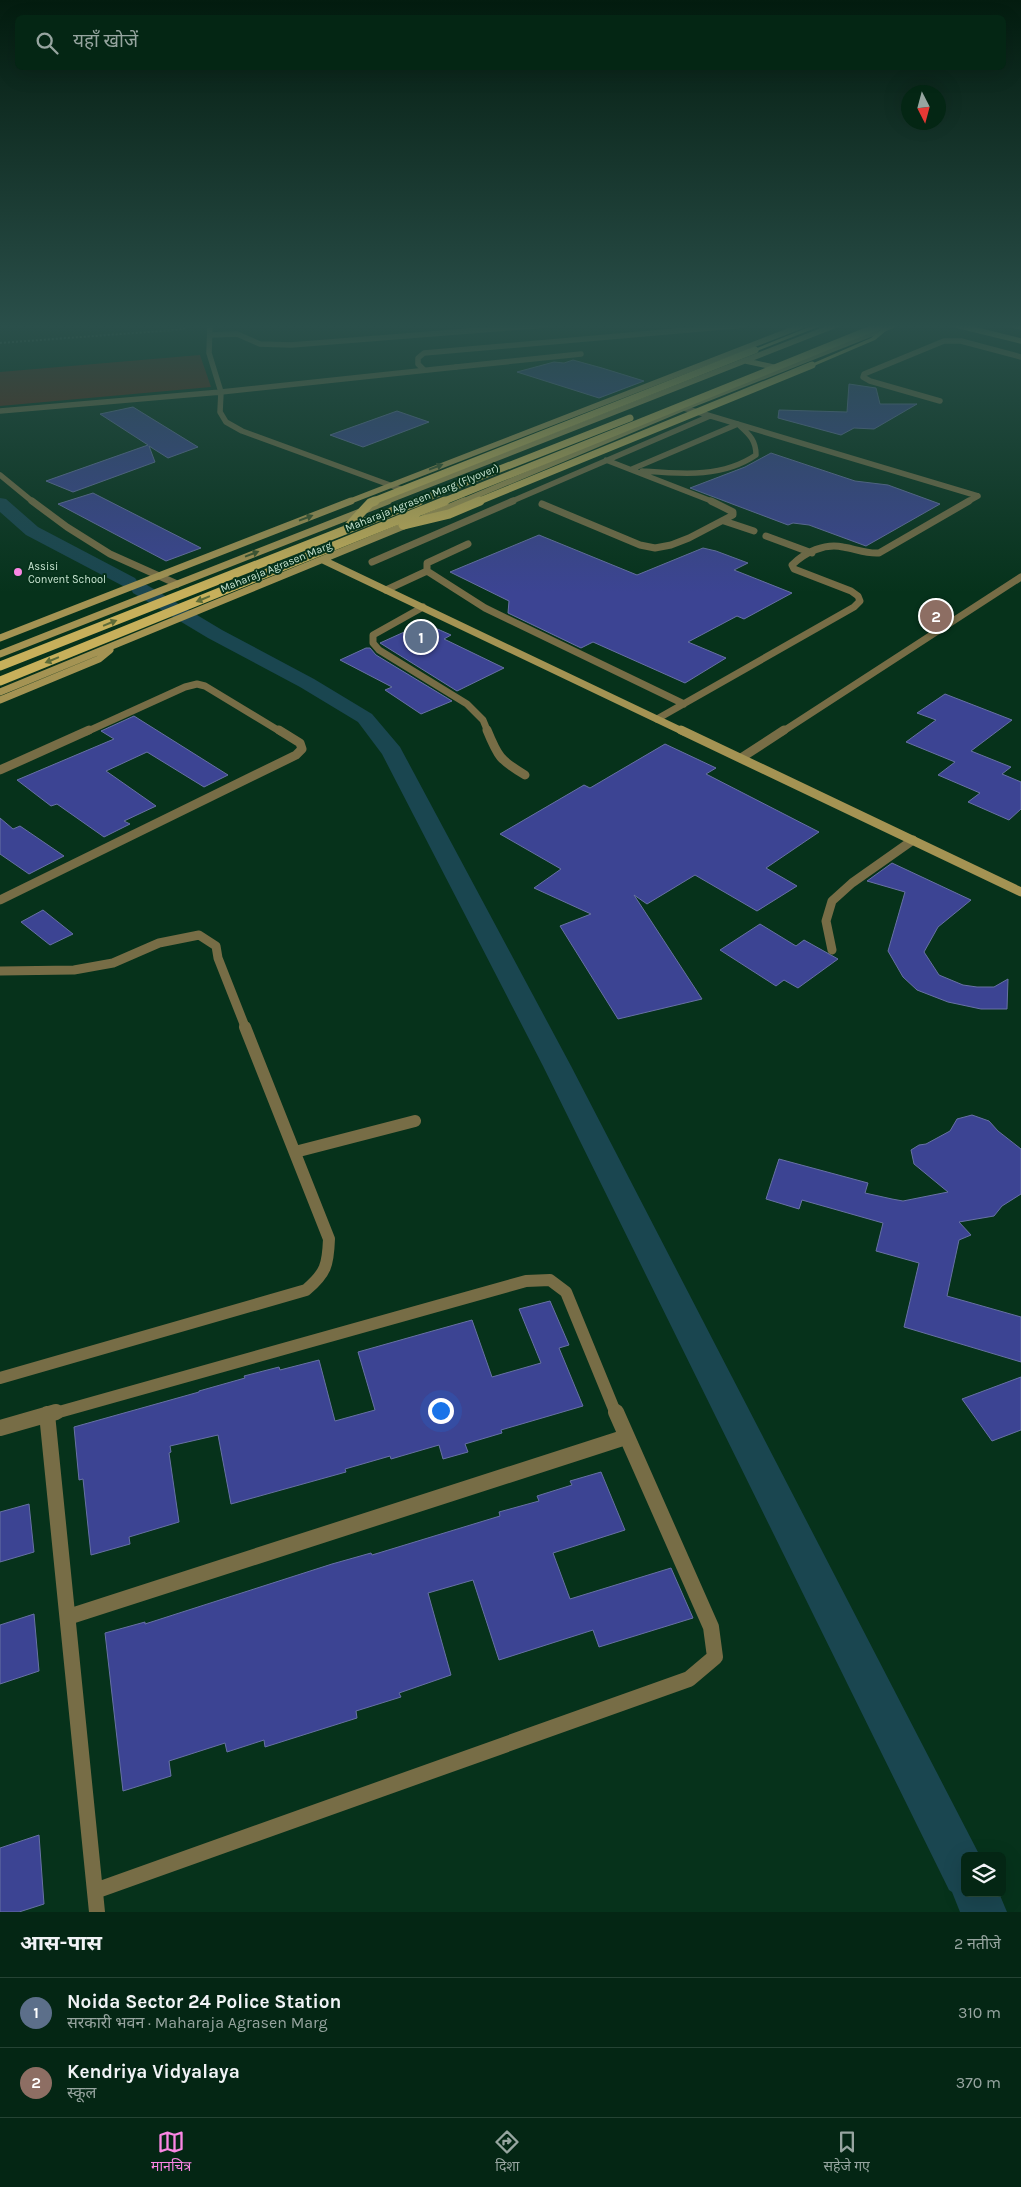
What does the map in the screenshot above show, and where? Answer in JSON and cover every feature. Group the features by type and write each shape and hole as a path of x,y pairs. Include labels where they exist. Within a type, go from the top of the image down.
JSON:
{"main road":[{"path":"0,638 574,414"},
{"path":"345,530 370,503 593,414"},
{"name":"Maharaja Agrasen Marg","path":"0,654 609,414"},
{"name":"Maharaja Agrasen Marg (Flyover)","path":"0,666 635,414"},
{"name":"Maharaja Agrasen Marg (Flyover)","path":"0,681 664,414"},
{"name":"Maharaja Agrasen Marg","path":"0,692 323,560 669,414"},
{"path":"359,536 449,514 692,414"},
{"path":"323,560 1021,892"},
{"path":"0,700 99,659 120,642"}],"street":[{"path":"221,414 226,422 242,431 410,493"},
{"path":"657,718 854,607 860,601 858,596 851,591 794,569 792,565 796,561 824,546 833,546 865,553 879,553 978,496 704,414"},
{"path":"372,562 710,416"},
{"path":"631,470 738,424"},
{"path":"631,470 679,474 715,471 739,466 756,455 756,446 752,438 738,424"},
{"path":"655,439 663,442"},
{"path":"670,444 681,448"},
{"path":"542,504 648,547 666,547 724,521 733,515 728,508 606,460"},
{"path":"0,475 53,517 91,543 176,585"},
{"path":"724,521 754,531"},
{"path":"766,536 812,553"},
{"path":"427,571 427,563 468,544"},
{"path":"427,571 485,608 684,704"},
{"path":"386,590 427,571"},
{"path":"741,758 1021,577"},
{"path":"423,607 381,629 373,635 374,643 379,650 467,704 482,720 495,749 504,762 525,775"},
{"path":"0,770 185,686 196,684 205,686 300,743 302,749 296,755 0,900"},
{"path":"832,950 826,921 832,901 852,883 913,840"},
{"path":"0,971 74,970 113,963 159,943 199,936 216,946 218,958 329,1239 328,1262 324,1276 306,1290 0,1378"},
{"path":"295,1152 415,1121"},
{"path":"0,1428 526,1281 550,1280 566,1292 626,1437 711,1627 715,1657 690,1679 95,1891"},
{"path":"47,1414 97,1912"},
{"path":"68,1618 626,1437"}],"building":[{"path":"100,414 145,414 198,447 168,458 149,446 155,462 73,492 46,481 148,445"},
{"path":"388,414 406,414 429,422 363,447 330,435"},
{"path":"778,414 899,414 874,429 854,428 841,435 778,418"},
{"path":"771,453 855,481 888,485 940,504 866,546 809,525 793,523 788,525 690,488 745,467"},
{"path":"93,493 201,548 166,561 58,504"},
{"path":"539,535 637,575 703,548 748,563 734,570 792,593 744,619 737,616 688,642 726,658 685,683 593,642 581,648 508,613 509,601 450,572"},
{"path":"424,623 451,635 444,639 504,668 457,691 380,643"},
{"path":"370,648 376,655 452,701 421,714 385,690 392,687 340,660"},
{"path":"945,694 1012,720 971,751 1011,767 1002,774 1021,782 1021,809 1009,820 968,802 980,793 938,775 955,762 906,742 936,720 917,713"},
{"path":"134,716 228,775 204,787 147,752 106,771 156,806 124,821 130,824 104,837 57,804 51,806 17,780 114,739 101,731"},
{"path":"665,744 716,768 706,774 819,832 766,868 797,886 757,911 695,875 647,904 634,895 702,999 618,1019 560,926 591,914 534,888 561,869 500,834 584,785 590,788"},
{"path":"0,818 13,829 20,826 64,856 29,874 0,854"},
{"path":"892,863 971,900 938,927 924,952 939,975 963,985 994,987 1008,979 1007,1009 981,1009 948,1002 917,990 903,977 888,951 905,892 867,881"},
{"path":"43,910 73,934 50,945 21,922"},
{"path":"760,924 796,946 804,940 838,959 798,988 784,980 776,986 720,950"},
{"path":"972,1115 989,1121 998,1131 1021,1149 1021,1194 1002,1206 994,1216 959,1222 971,1235 959,1240 947,1296 1021,1317 1021,1362 904,1327 919,1263 876,1251 883,1223 802,1200 799,1209 766,1199 779,1159 868,1183 865,1193 892,1199 903,1201 948,1192 914,1164 911,1150 950,1131 957,1119"},
{"path":"550,1301 569,1345 559,1348 583,1406 501,1430 502,1433 465,1444 468,1452 443,1459 439,1445 391,1459 390,1456 345,1469 346,1472 231,1504 218,1435 170,1446 171,1452 169,1453 179,1522 129,1537 130,1544 91,1555 83,1479 79,1480 74,1427 199,1392 245,1378 244,1376 279,1367 280,1370 319,1360 335,1421 375,1410 358,1352 436,1330 472,1320 492,1377 541,1363 519,1309"},
{"path":"1021,1377 1021,1430 992,1441 962,1399"},
{"path":"601,1472 625,1530 553,1553 570,1599 671,1568 693,1618 599,1647 593,1630 499,1660 473,1580 428,1593 451,1675 399,1693 401,1697 356,1711 357,1718 265,1747 264,1740 227,1752 225,1743 169,1761 171,1776 123,1791 105,1633 145,1622 145,1624 332,1564 371,1553 372,1555 500,1516 499,1512 539,1501 537,1496 572,1485 570,1481"},
{"path":"29,1504 34,1552 0,1562 0,1512"},
{"path":"34,1614 39,1671 0,1684 0,1625"},
{"path":"39,1835 44,1904 19,1912 0,1912 0,1848"}],"waterway":[{"path":"0,503 32,531 129,582"},
{"path":"140,589 215,634 307,683 365,718 392,752 557,1066 961,1866"},
{"path":"977,1897 984,1912"}],"place":[{"name":"Assisi Convent School","path":"18,572"},
{"name":"Kendriya Vidyalaya","path":"936,616"},
{"name":"Noida Sector 24 Police Station","path":"421,637"}]}
